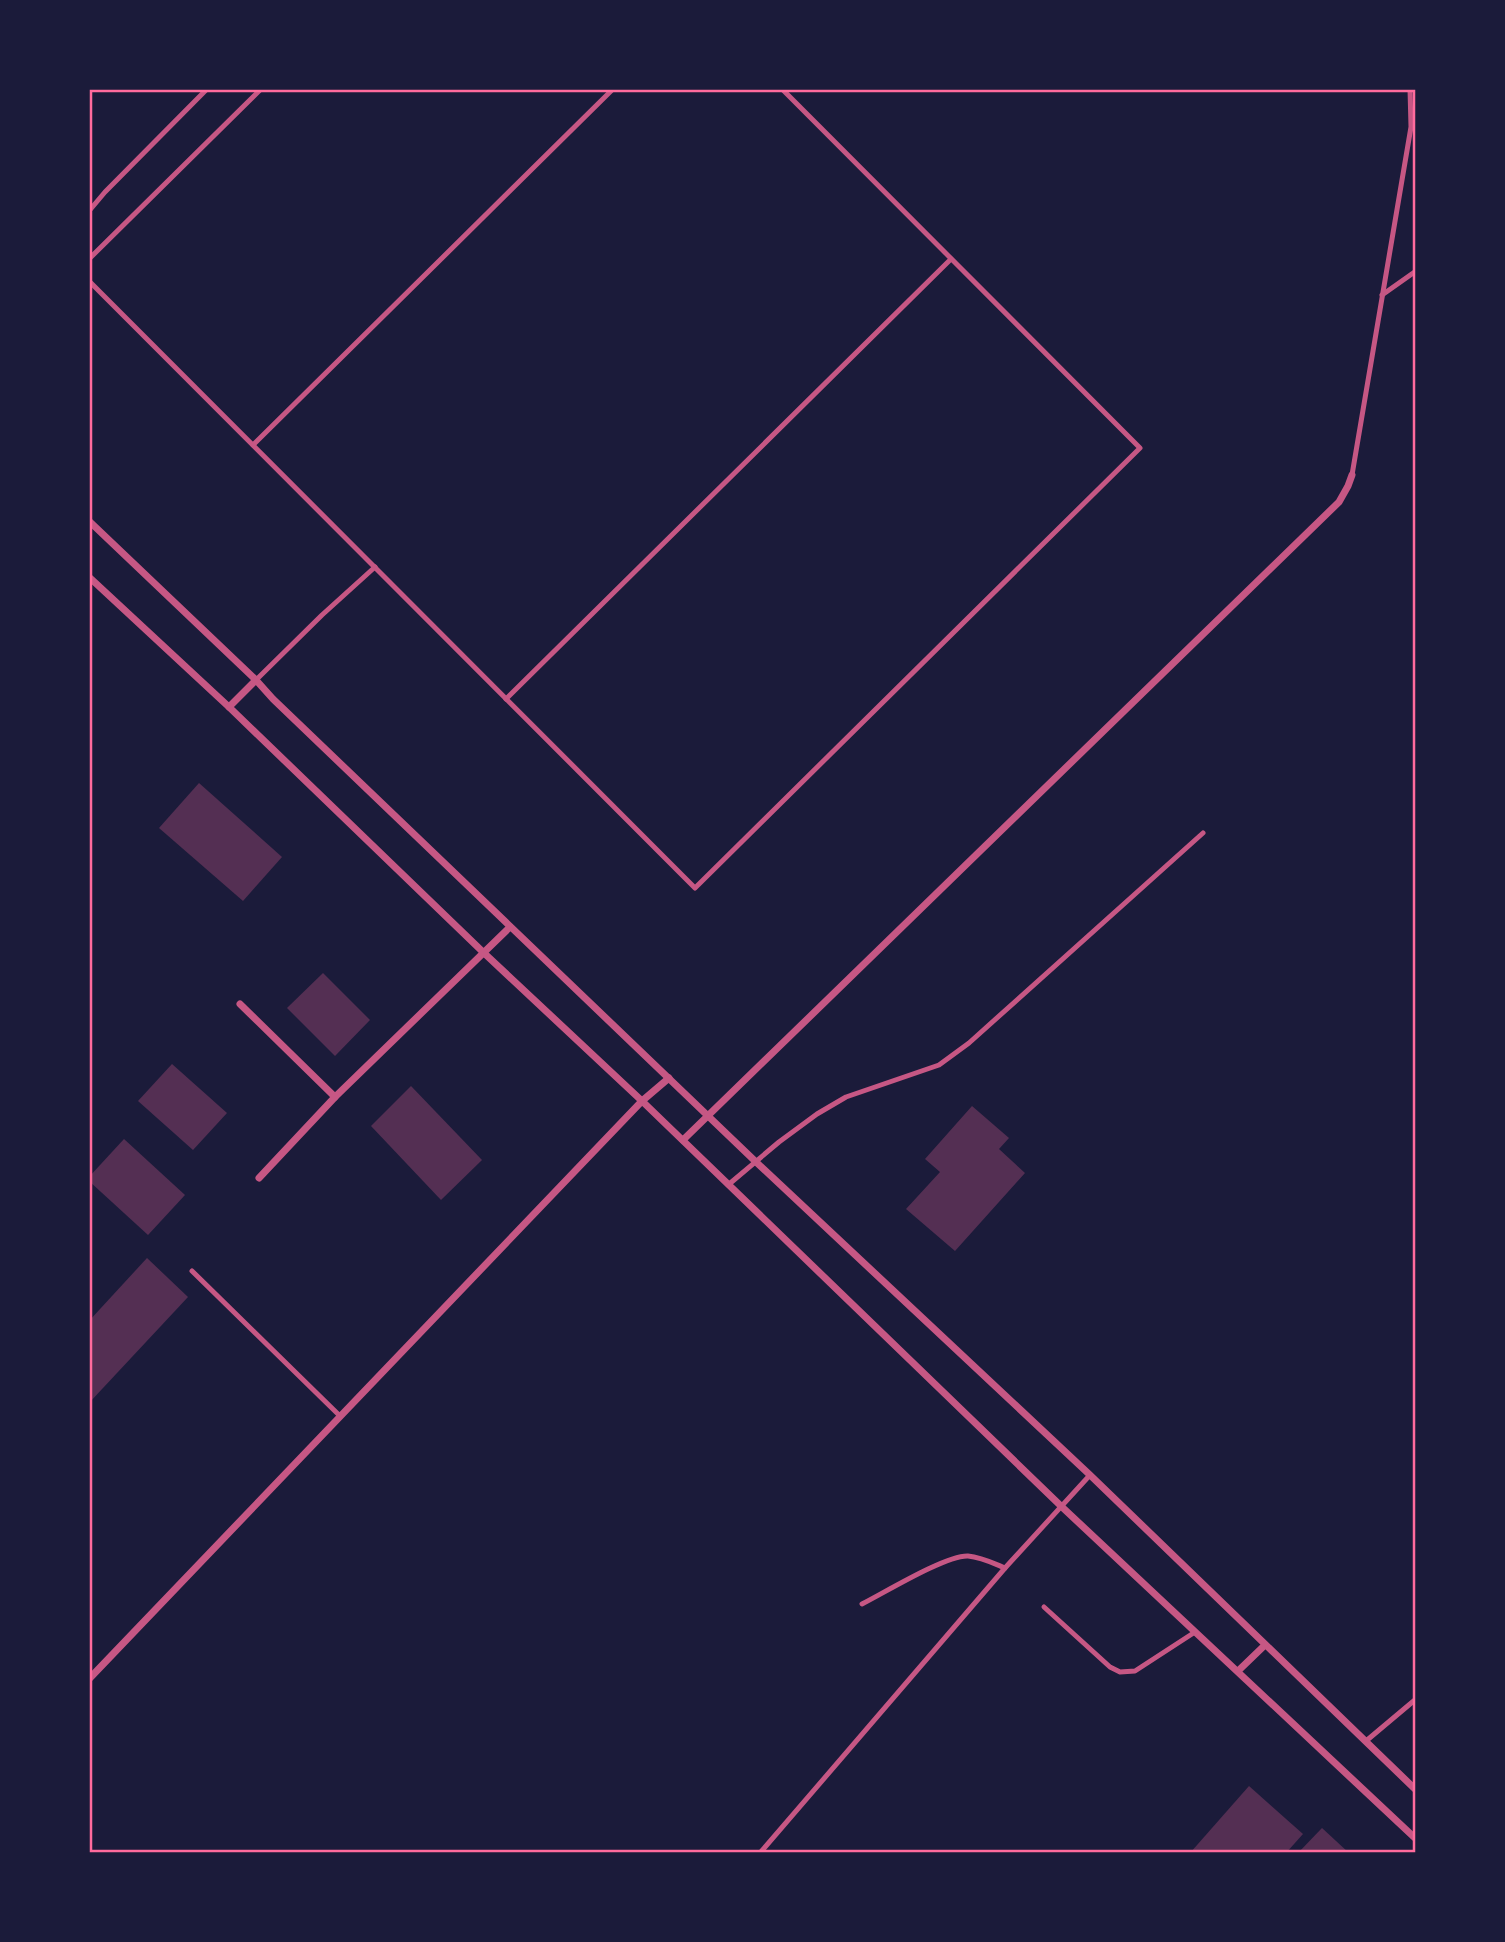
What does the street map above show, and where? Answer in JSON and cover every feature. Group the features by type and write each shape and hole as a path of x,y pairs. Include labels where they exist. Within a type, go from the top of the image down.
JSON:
{"street":[{"path":"683,1140 1339,502 1352,475"},
{"path":"89,521 510,927 1090,1475 1416,1790"},
{"path":"89,577 683,1140 1062,1507 1416,1839"},
{"path":"229,708 256,680"},
{"path":"259,1178 335,1097 510,927"},
{"path":"240,1004 335,1097"},
{"path":"89,1679 642,1101 669,1078"},
{"path":"1238,1671 1265,1645"}],"lane":[{"path":"89,211 207,89"},
{"path":"89,259 261,89"},
{"path":"253,445 613,89"},
{"path":"89,281 695,888 1140,448 782,89"},
{"path":"1352,475 1411,127 1410,89"},
{"path":"506,699 951,259"},
{"path":"1382,295 1416,271"},
{"path":"256,680 375,567"},
{"path":"728,1185 817,1114 846,1097 939,1065 969,1043 1203,833"},
{"path":"192,1271 340,1416"},
{"path":"760,1853 1005,1568 1090,1475"},
{"path":"862,1604 947,1560 966,1556 983,1559 1005,1568"},
{"path":"1044,1607 1110,1667 1120,1672 1135,1671 1195,1632"},
{"path":"1366,1741 1416,1699"}],"building":[{"path":"199,783 282,857 243,901 159,828"},
{"path":"323,973 370,1020 335,1056 287,1008"},
{"path":"172,1064 227,1113 193,1150 138,1101"},
{"path":"411,1086 482,1160 441,1200 371,1126"},
{"path":"972,1106 1009,1138 999,1149 1025,1173 955,1251 906,1209 940,1172 925,1159"},
{"path":"124,1139 185,1195 148,1235 89,1181 89,1177"},
{"path":"147,1258 188,1297 89,1403 89,1321"},
{"path":"1249,1786 1303,1834 1286,1853 1190,1853"},
{"path":"1322,1828 1349,1853 1298,1853"}]}
